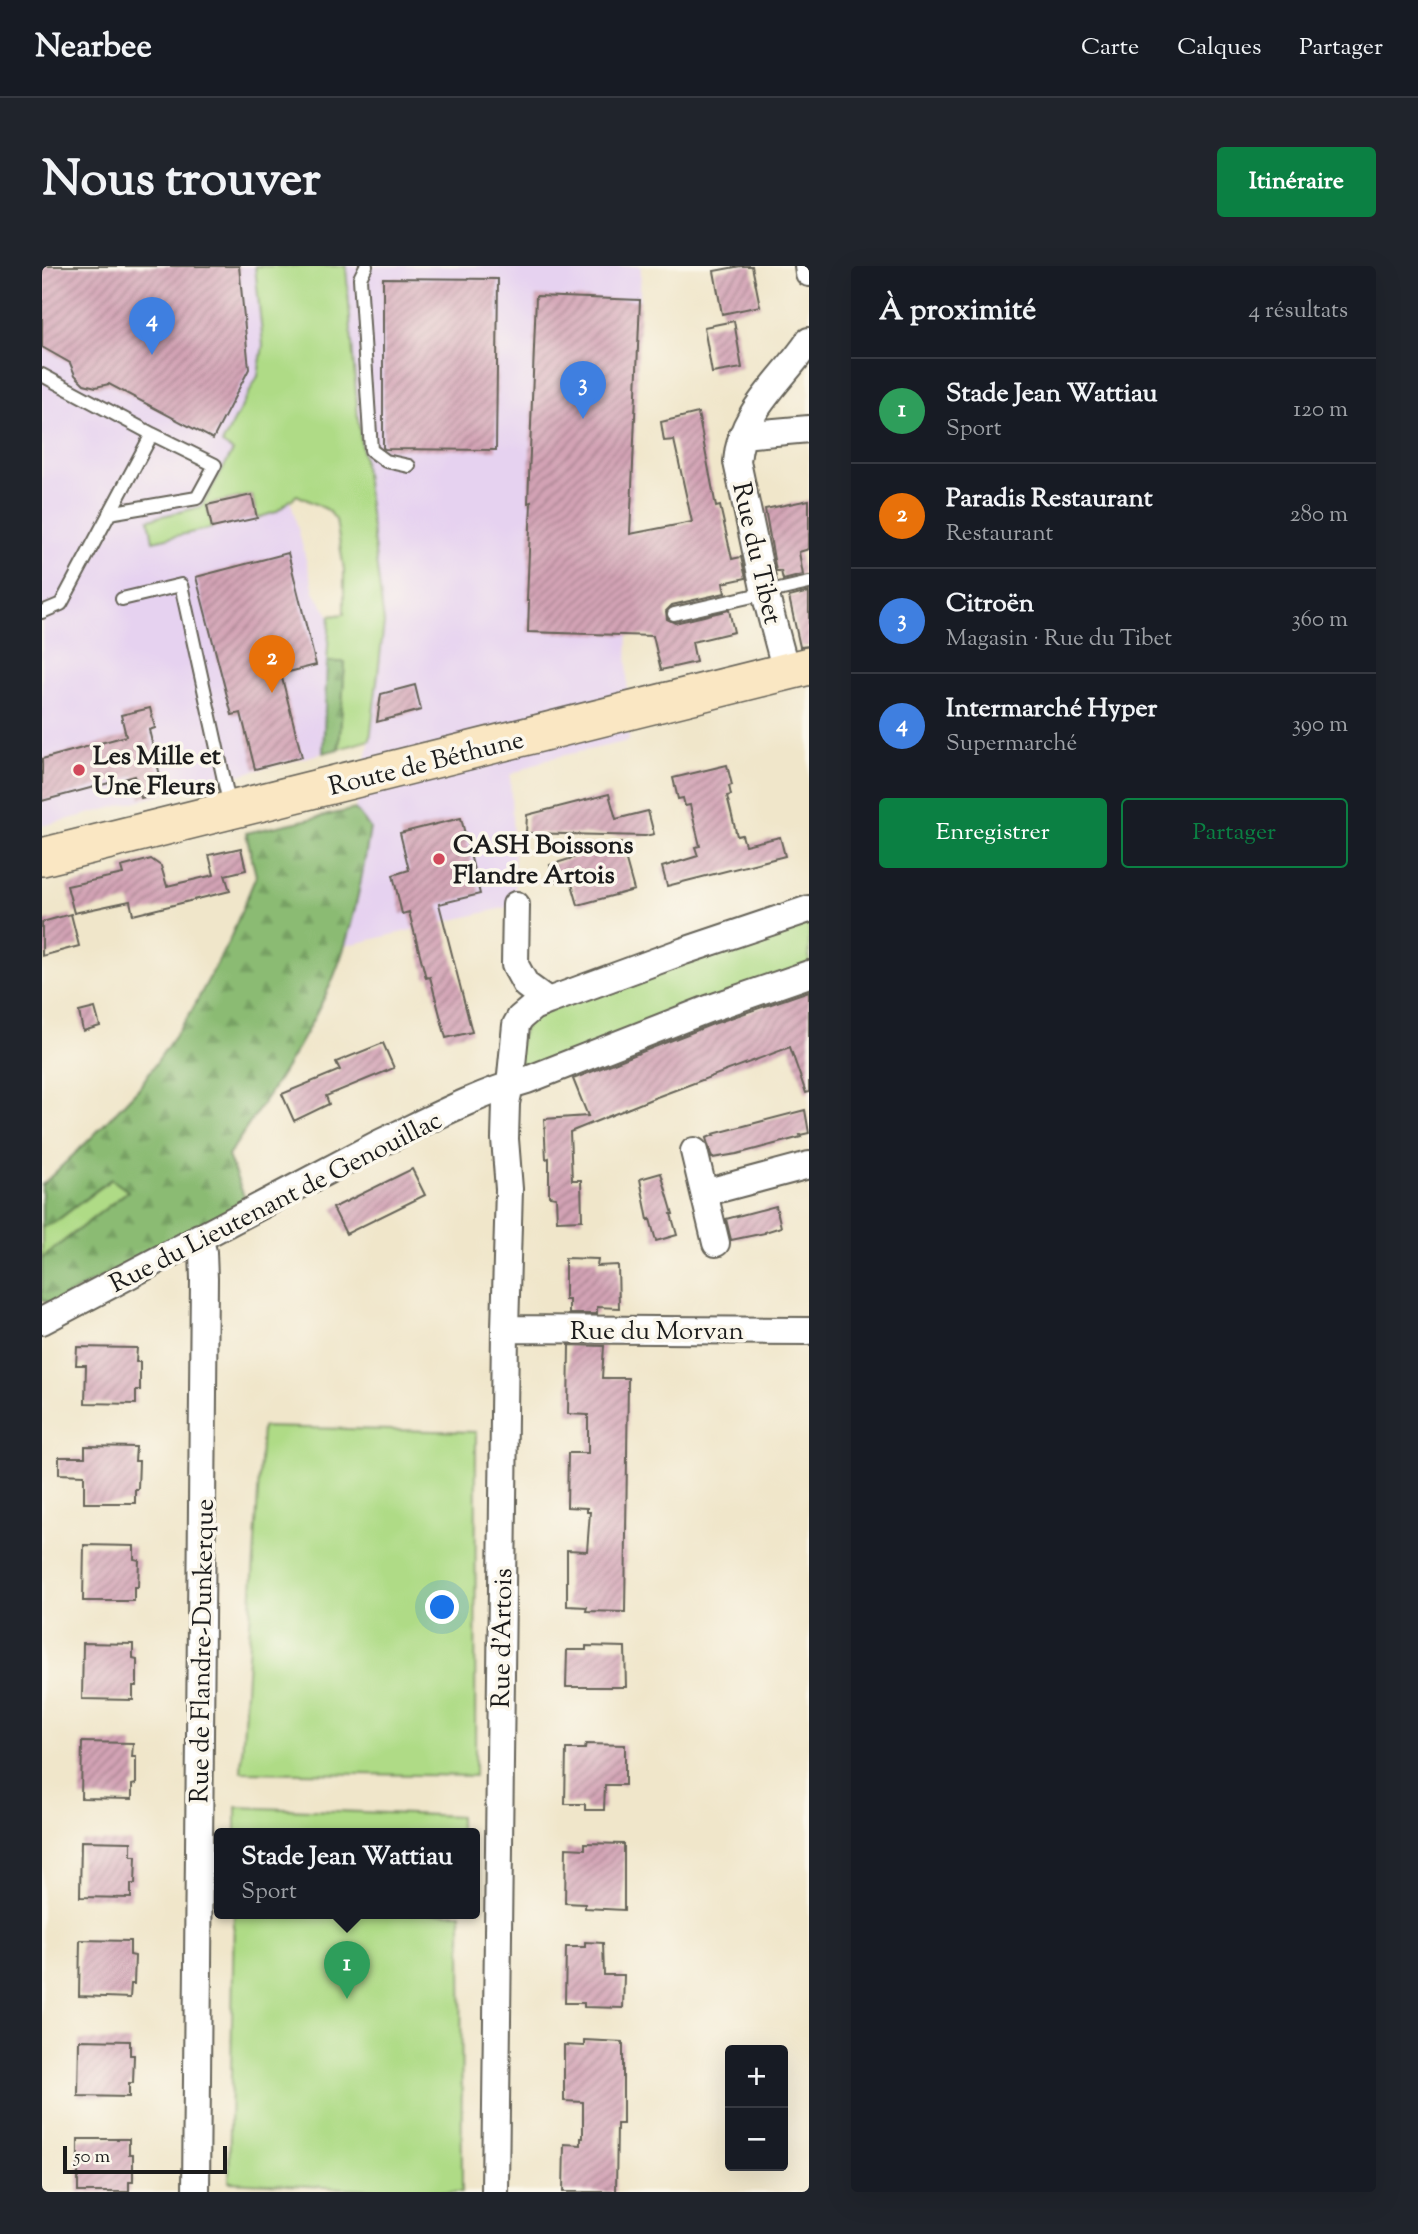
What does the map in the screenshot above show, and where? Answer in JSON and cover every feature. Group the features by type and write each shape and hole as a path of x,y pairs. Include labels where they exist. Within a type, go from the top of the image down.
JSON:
{"main road":[{"name":"Route de Béthune","path":"42,857 797,669"}],"street":[{"path":"808,266 809,273"},
{"name":"Rue du Tibet","path":"797,669 765,593 737,462 742,435 769,390 809,341"},
{"path":"742,435 809,429"},
{"path":"516,905 515,965 526,985 548,1001"},
{"path":"510,1085 516,1025 525,1013 548,1001 684,951 809,909"},
{"name":"Rue du Lieutenant de Genouillac","path":"42,1321 380,1143 510,1085 708,1009 809,974"},
{"name":"Rue d'Artois","path":"495,2192 509,1189 505,1139 506,1103 510,1085"},
{"path":"694,1151 716,1243"},
{"path":"704,1193 809,1165"},
{"name":"Rue de Flandre-Dunkerque","path":"196,2192 204,1279 203,1252 199,1237"},
{"name":"Rue du Morvan","path":"505,1329 809,1331"}],"lane":[{"path":"366,266 360,278 372,450 386,461 409,466"},
{"path":"42,375 215,465 197,498 109,513"},
{"path":"42,611 61,604 152,434"},
{"path":"674,614 809,583"},
{"path":"122,599 181,585 231,810"}],"shaded area":[{"path":"42,266 255,266 263,345 258,376 315,594 330,616 323,753 42,826"},
{"path":"346,266 641,266 628,622 629,741 547,759 510,775 516,905 345,946 365,863 370,828 355,809 370,740 364,470"}],"green space":[{"path":"255,266 346,266 358,419 384,623 370,740 339,749 345,663 327,662 330,616 344,614 344,570 336,520 328,510 297,495 276,512 257,518 252,495 207,505 212,528 153,541 149,519 201,507 233,451 222,444 258,376 263,345"},
{"path":"327,662 345,662 339,749 323,753"},
{"path":"355,809 370,828 359,891 342,955 304,1036 228,1156 246,1201 51,1304 42,1299 42,1258 128,1191 111,1179 55,1222 42,1227 42,1185 138,1089 191,1012 229,941 256,876 246,833"},
{"path":"809,909 809,974 527,1080 513,1064 530,1011"},
{"path":"112,1179 128,1191 42,1258 42,1227 55,1222"},
{"path":"262,1427 476,1432 475,1776 241,1772"},
{"path":"236,1807 460,1816 460,1828 236,1828"},
{"path":"234,1919 461,1919 462,2192 229,2182"}],"building":[{"path":"42,266 239,266 249,369 213,439 109,384 96,387 84,384 75,375 70,363 42,347"},
{"path":"752,266 760,306 722,314 714,271"},
{"path":"383,278 498,279 496,450 383,448"},
{"path":"536,296 640,300 630,534 692,522 674,440 664,441 661,422 698,413 716,507 720,506 732,559 741,557 746,578 723,583 725,593 672,605 666,611 667,619 675,623 729,610 734,632 692,642 696,662 661,670 653,636 528,632 531,502 528,503"},
{"path":"734,321 742,368 712,373 704,327"},
{"path":"252,495 257,518 212,528 207,505"},
{"path":"809,500 809,549 799,552 803,575 783,580 781,571 776,571 765,509"},
{"path":"288,553 316,665 281,674 302,757 255,769 241,713 232,715 196,577"},
{"path":"809,592 809,646 800,647 789,597"},
{"path":"415,685 421,710 377,722 381,694"},
{"path":"150,708 155,728 149,730 164,792 141,798 135,776 42,801 42,759 126,736 121,715"},
{"path":"727,765 732,785 729,786 731,795 727,796 737,836 742,835 745,845 780,837 785,856 667,886 662,867 698,856 695,847 700,846 690,805 685,806 683,798 678,799 673,778"},
{"path":"609,794 616,819 648,811 654,834 526,833 527,815"},
{"path":"461,818 480,894 439,904 472,1032 446,1038 430,977 426,978 409,912 402,914 393,875 409,870 400,833"},
{"path":"621,843 634,890 578,905 570,877 554,882 550,865"},
{"path":"241,848 246,870 225,875 230,891 133,915 130,901 74,913 67,886 123,874 121,867 151,859 161,866 167,886 214,875 209,855"},
{"path":"71,914 79,946 42,956 42,922"},
{"path":"809,991 809,1092 806,1093 790,1047 570,1132 572,1180 581,1180 582,1220 557,1221 556,1197 549,1196 549,1158 546,1159 544,1119 588,1116 573,1079 713,1024"},
{"path":"95,1008 100,1026 83,1031 79,1012"},
{"path":"383,1043 394,1068 326,1096 329,1104 294,1121 282,1094 340,1070 336,1062"},
{"path":"805,1110 809,1133 737,1154 712,1158 706,1138 713,1134"},
{"path":"412,1169 425,1195 346,1234 333,1208"},
{"path":"661,1173 677,1235 656,1241 650,1219 648,1220 640,1179"},
{"path":"776,1206 781,1227 731,1240 726,1219"},
{"path":"565,1258 598,1259 597,1266 618,1265 619,1308 597,1307 597,1314 569,1314 569,1300 565,1300"},
{"path":"569,1345 604,1346 602,1378 628,1378 625,1612 586,1611 587,1607 567,1606 567,1550 587,1551 590,1512 587,1512 587,1508 567,1507 568,1453 588,1453 588,1415 568,1414"},
{"path":"77,1347 137,1348 140,1390 136,1390 136,1404 85,1403 86,1365 76,1365"},
{"path":"85,1446 136,1447 135,1461 139,1461 135,1503 84,1503 84,1475 59,1474 59,1457 85,1457"},
{"path":"84,1545 134,1546 134,1559 139,1560 138,1587 134,1587 134,1601 83,1601"},
{"path":"83,1643 133,1644 133,1658 137,1659 137,1686 133,1686 133,1700 82,1699"},
{"path":"586,1646 625,1647 626,1687 566,1687 567,1650 586,1650"},
{"path":"82,1742 133,1743 136,1784 132,1785 132,1799 81,1798"},
{"path":"586,1744 625,1745 625,1785 605,1785 604,1810 585,1810 585,1804 565,1804 566,1749 585,1749"},
{"path":"81,1841 131,1842 131,1856 136,1856 135,1884 131,1884 131,1898 80,1897"},
{"path":"585,1843 624,1844 624,1910 585,1908 585,1904 565,1903 566,1848 585,1849"},
{"path":"80,1940 130,1941 130,1955 135,1956 134,1984 131,1984 130,1998 79,1996"},
{"path":"585,1942 603,1943 604,1975 624,1975 623,2008 584,2007 584,2003 565,2003 566,1947 585,1947"},
{"path":"79,2040 130,2041 130,2055 134,2055 133,2083 129,2083 129,2097 78,2096"},
{"path":"584,2040 623,2042 623,2124 617,2124 616,2192 563,2192 564,2144 581,2145 583,2138 583,2102 564,2101 564,2045 584,2046"},
{"path":"78,2139 129,2139 129,2154 133,2154 133,2182 129,2182 129,2192 78,2192"}],"place":[{"name":"Intermarché Hyper","path":"152,355"},
{"name":"Citroën","path":"583,419"},
{"name":"Paradis Restaurant","path":"272,693"},
{"name":"Les Mille et Une Fleurs","path":"79,770"},
{"name":"CASH Boissons Flandre Artois","path":"439,859"},
{"name":"Stade Jean Wattiau","path":"347,1999"}]}
